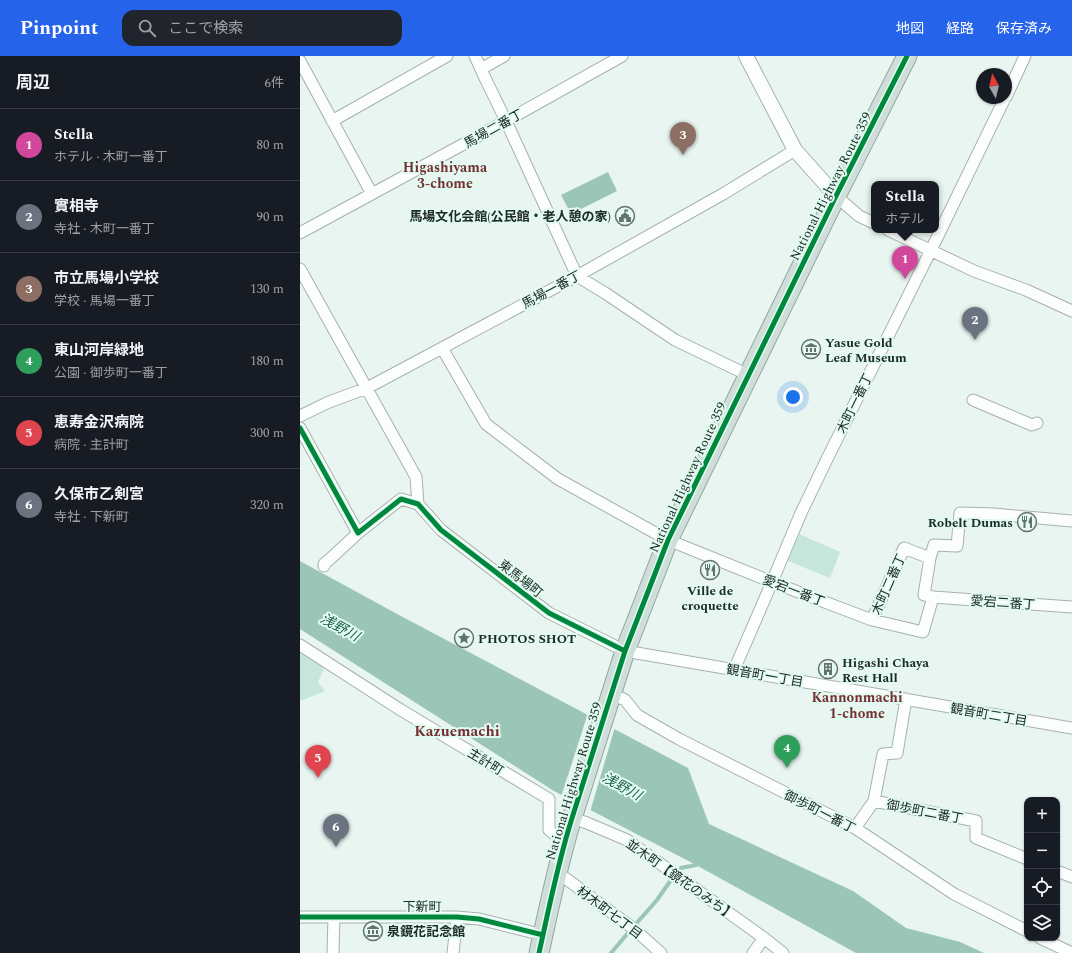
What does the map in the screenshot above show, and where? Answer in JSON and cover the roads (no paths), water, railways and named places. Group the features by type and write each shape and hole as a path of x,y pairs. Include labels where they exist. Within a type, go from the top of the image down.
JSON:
{"highway":[{"name":"National Highway Route 359","path":"541,944 564,842 625,651 668,540 836,196 907,56"}],"street":[{"path":"332,121 447,56"},
{"path":"475,56 576,276 605,293 675,340 748,375"},
{"path":"481,69 504,56"},
{"name":"馬場二番丁","path":"300,233 622,56"},
{"path":"746,56 795,150 836,196 859,216 871,222"},
{"name":"木町一番丁","path":"1012,84 1025,56"},
{"path":"300,61 372,194"},
{"name":"木町一番丁","path":"734,670 801,513 1003,104"},
{"name":"馬場一番丁","path":"300,416 329,402 367,388 576,276 723,194 795,150"},
{"path":"894,233 974,271 1026,290 1072,311"},
{"path":"300,269 416,477 418,504 401,499 358,533 324,564 324,566"},
{"name":"愛宕一番丁","path":"442,348 486,424 558,479 668,540 872,620 923,632 933,597"},
{"path":"973,400 1032,425 1036,423"},
{"path":"300,428 358,533"},
{"name":"東馬場町","path":"418,504 441,530 549,613 625,651"},
{"path":"933,597 924,595 930,558 934,545 957,546 960,513 994,514 1072,521"},
{"name":"木町二番丁","path":"872,620 904,548 930,558"},
{"name":"愛宕二番丁","path":"933,597 1072,607"},
{"name":"主計町","path":"300,645 401,710 548,799 549,830 564,842"},
{"name":"観音町一丁目","path":"625,651 906,699"},
{"name":"御歩町一番丁","path":"610,698 625,700 637,715 679,739 855,828 954,894 1024,929"},
{"path":"855,828 874,801 883,754 896,753 906,699"},
{"name":"観音町二丁目","path":"906,699 1072,728"},
{"name":"御歩町二番丁","path":"874,801 976,821 976,838 1024,858"},
{"name":"並木町【鏡花のみち】","path":"574,812 587,823 627,840 783,953"},
{"name":"材木町七丁目","path":"557,872 634,929 661,953"},
{"path":"1060,872 1072,877"},
{"name":"下新町","path":"300,916 457,917 479,919 541,944"},
{"path":"333,953 334,917"},
{"path":"453,953 457,917"},
{"path":"753,953 764,938"},
{"path":"1046,941 1072,953"}],"water":[{"path":"608,172 617,191 571,214 561,195"},
{"name":"浅野川","path":"300,561 688,768 709,824 853,891 906,928 960,942 984,953 856,953 696,865 554,791 300,629"}],"waterway":[{"path":"681,868 696,865 698,861"},
{"path":"635,925 657,900 673,877"},
{"path":"611,953 628,933"}],"place":[{"name":"市立馬場小学校","path":"683,155"},
{"name":"馬場文化会館(公民館・老人憩の家)","path":"625,216"},
{"name":"Stella","path":"905,279"},
{"name":"實相寺","path":"975,340"},
{"name":"Yasue Gold Leaf Museum","path":"811,349"},
{"name":"Robelt Dumas","path":"1027,522"},
{"name":"Ville de croquette","path":"710,570"},
{"name":"PHOTOS SHOT","path":"464,638"},
{"name":"Higashi Chaya Rest Hall","path":"828,669"},
{"name":"東山河岸緑地","path":"787,768"},
{"name":"恵寿金沢病院","path":"318,778"},
{"name":"久保市乙剣宮","path":"336,847"},
{"name":"泉鏡花記念館","path":"373,931"}],"district":[{"name":"Higashiyama 3-chome","path":"445,176"},
{"name":"Kannonmachi 1-chome","path":"857,706"},
{"name":"Kazuemachi","path":"457,731"}]}
